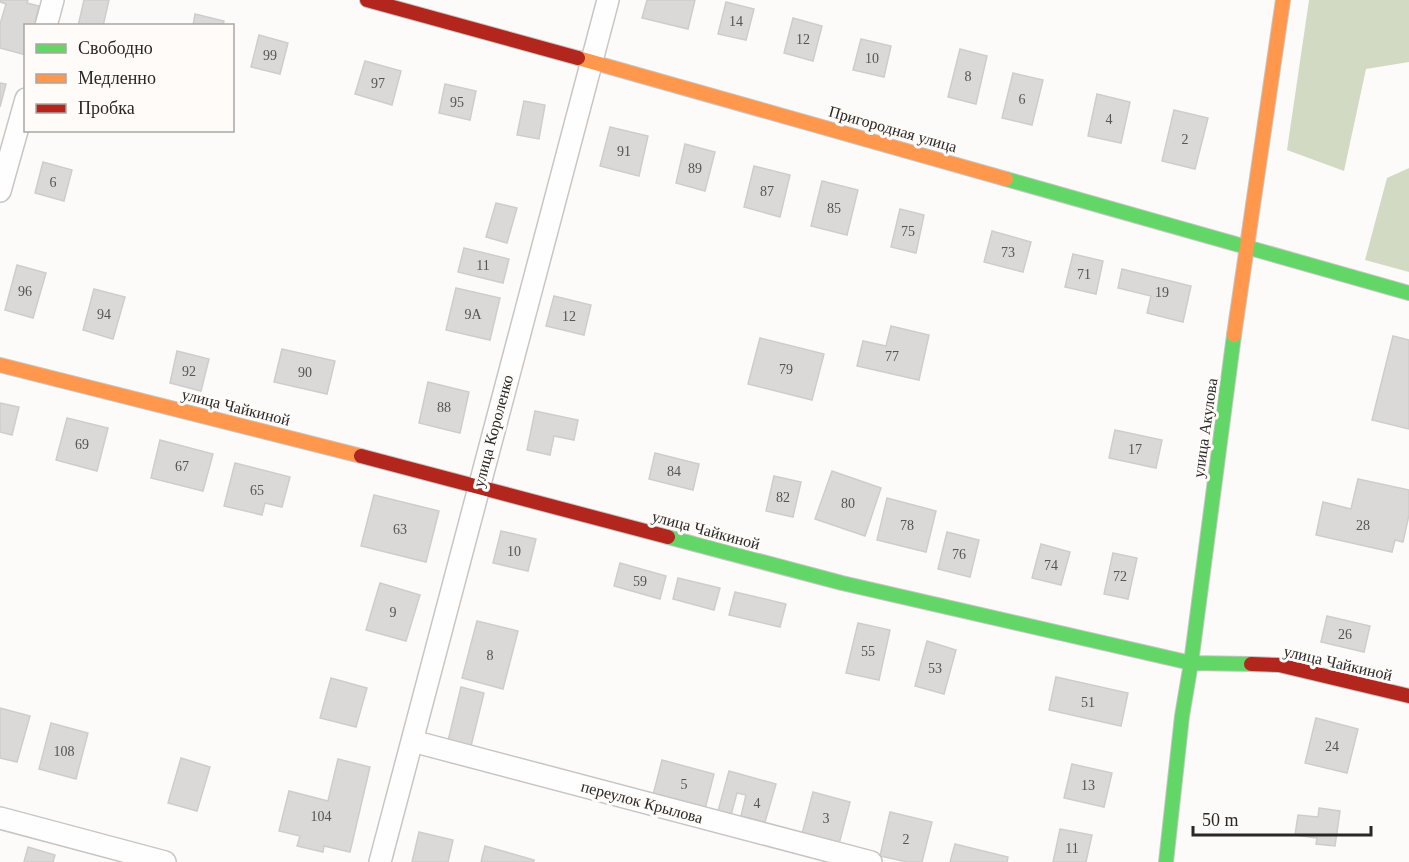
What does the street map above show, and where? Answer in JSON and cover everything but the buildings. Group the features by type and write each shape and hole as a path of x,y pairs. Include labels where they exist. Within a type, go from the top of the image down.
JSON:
{"main road":[{"name":"Пригородная улица","path":"368,0 1409,293"},
{"name":"улица Акулова","path":"1166,862 1182,716 1246,246 1283,0"},
{"name":"улица Чайкиной","path":"0,365 478,486 842,584 1191,663 1279,665 1409,696"}],"street":[{"path":"47,24 53,0"},
{"name":"улица Короленко","path":"380,862 608,0"},
{"path":"0,190 24,106"},
{"name":"переулок Крылова","path":"412,741 871,862"},
{"path":"0,818 165,862"}],"green space":[{"path":"1309,0 1409,0 1409,62 1366,69 1344,171 1287,150"},
{"path":"1409,168 1409,272 1365,260 1387,178"}],"traffic: fast":[{"path":"1006,179 1409,293"},
{"path":"1166,862 1182,716 1234,335"},
{"path":"668,537 842,583 1191,663 1251,664"}],"traffic: slow":[{"path":"1234,335 1283,0"},
{"path":"578,58 1006,179"},
{"path":"0,365 361,456"}],"traffic: jam":[{"path":"367,0 578,58"},
{"path":"361,456 668,537"},
{"path":"1251,664 1279,665 1409,696"}]}
